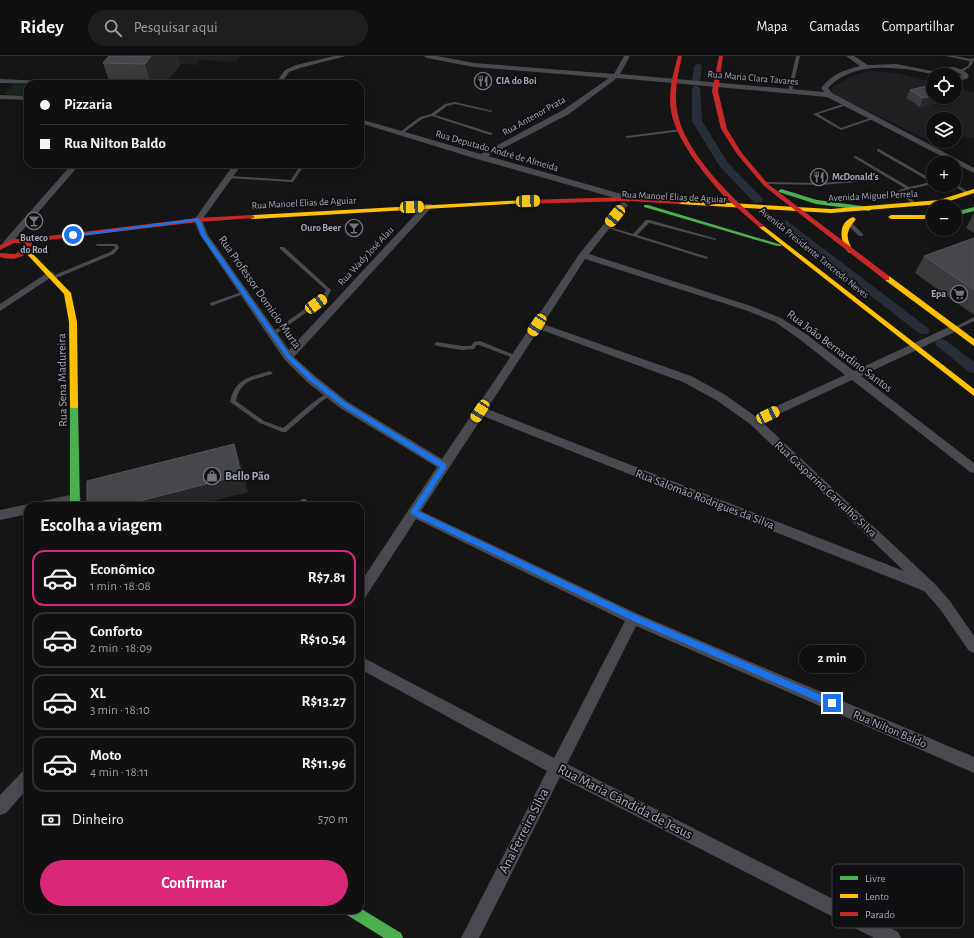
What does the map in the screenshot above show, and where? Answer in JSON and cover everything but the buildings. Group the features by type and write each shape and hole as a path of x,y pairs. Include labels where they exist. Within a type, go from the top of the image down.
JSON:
{"main road":[{"name":"Avenida Presidente Tancredo Neves","path":"680,56 674,82 674,114 681,130 702,164 728,195 738,206 785,247 917,345 974,393"},
{"name":"Avenida Presidente Tancredo Neves","path":"721,56 715,92 724,129 739,153 765,184 850,251 974,343"},
{"path":"765,184 816,202 873,215"},
{"name":"Avenida Miguel Perrela","path":"954,200 971,192"},
{"path":"707,204 724,201 728,195"},
{"name":"Rua Manoel Elias de Aguiar","path":"25,245 68,236 198,220 428,206 542,201 707,204 796,208"},
{"name":"Rua Manoel Elias de Aguiar","path":"626,202 646,206 806,216"},
{"name":"Avenida Miguel Perrela","path":"806,216 850,221 916,205 926,205"},
{"path":"646,206 785,247"},
{"name":"Avenida Miguel Perrela","path":"796,208 873,215 926,217"},
{"path":"962,212 974,209"},
{"path":"850,221 842,232 842,238 850,251"},
{"path":"2,245 25,245 19,256 4,256"},
{"name":"Rua Sena Madureira","path":"25,245 40,266 67,293 73,322 75,502"},
{"name":"Rua Sena Madureira","path":"4,256 40,266"},
{"path":"358,914 396,938"}],"street":[{"path":"110,80 133,56"},
{"path":"281,80 287,71 298,66 343,56"},
{"name":"Rua Maria Clara Tavares","path":"427,56 474,65 674,82 705,83 829,95"},
{"name":"Rua Antenor Prata","path":"480,157 566,112 616,76 627,56"},
{"path":"849,56 866,66"},
{"path":"926,72 887,65 866,66 830,79 824,88 829,95 974,171"},
{"path":"962,72 966,75 965,78 962,79"},
{"path":"0,88 4,81 24,82"},
{"path":"0,97 24,98"},
{"name":"Rua Deputado André de Almeida","path":"364,122 402,132 626,202"},
{"path":"2,245 18,230 72,168"},
{"path":"198,220 235,168"},
{"path":"364,588 583,255 626,202"},
{"name":"Rua Wady José Alau","path":"288,357 428,206"},
{"name":"Rua Professor Domicio Murta","path":"198,220 204,235 288,357 311,379 344,404 444,466"},
{"path":"18,230 25,245"},
{"name":"Rua João Bernardino Santos","path":"583,255 748,308 778,320 802,336 974,469"},
{"path":"0,308 51,276"},
{"name":"Rua Gasparino Carvalho Silva","path":"537,325 687,379 720,397 754,421 930,588 945,605 970,639 974,647"},
{"path":"754,421 954,328"},
{"name":"Rua Salomão Rodrigues da Silva","path":"480,411 930,588"},
{"path":"0,515 24,510"},
{"name":"Rua Nilton Baldo","path":"413,512 633,618 974,765"},
{"name":"Ana Ferreira Silva","path":"470,938 633,618"},
{"name":"Rua Maria Cândida de Jesus","path":"364,664 556,767 832,907"},
{"path":"0,807 24,780"},
{"name":"Rua Maria Cândida de Jesus","path":"872,928 892,938"}],"lane":[{"path":"790,91 798,56"},
{"path":"948,56 973,59 968,67 962,70"},
{"path":"432,115 446,105 455,103 491,111"},
{"path":"846,104 815,114 841,129 874,118"},
{"path":"402,132 426,115 432,115 491,134"},
{"path":"627,137 681,130"},
{"path":"878,150 926,179"},
{"path":"855,157 909,189"},
{"path":"229,177 292,181 300,168"},
{"path":"765,184 805,183 818,185 856,181"},
{"path":"916,205 899,191 926,185"},
{"path":"636,236 648,221 715,238"},
{"path":"850,221 861,235"},
{"path":"606,227 706,258"},
{"path":"51,276 112,253 117,248 115,245 98,245"},
{"path":"272,334 325,297 329,290 282,248"},
{"path":"212,304 244,293"},
{"path":"954,328 974,319"},
{"path":"437,344 472,348 476,343 480,343 516,357"},
{"path":"270,373 238,385 234,392 233,402 262,422 284,431 320,400 330,394"}],"shaded area":[{"path":"151,56 241,56 236,62 200,60 197,65 147,62"},
{"path":"870,71 897,73 926,80 926,104 962,104 962,89 974,92 974,138 962,137 962,112 926,112 926,139 831,93 833,87 854,75"},
{"path":"14,84 24,85 24,95 4,94"}],"waterway":[{"path":"696,80 698,66"},
{"path":"696,88 697,121 724,165 758,200"},
{"path":"783,223 924,331"},
{"path":"941,343 974,369"}],"traffic: fast":[{"path":"781,191 816,202 869,209"},
{"path":"646,206 779,245"},
{"path":"962,212 974,209"},
{"path":"74,406 75,502"},
{"path":"358,914 396,938"}],"traffic: slow":[{"path":"679,202 831,211 940,202 974,191"},
{"path":"252,217 524,202"},
{"path":"891,217 926,217"},
{"path":"850,251 845,242 844,234 846,227 853,219"},
{"path":"761,226 974,393"},
{"path":"27,251 67,293 73,322 74,406"},
{"path":"887,278 974,343"}],"traffic: jam":[{"path":"680,56 675,76 673,104 681,131 696,158 716,183 738,206 761,226"},
{"path":"721,56 715,91 724,129 739,153 766,185 887,278"},
{"path":"707,204 724,201 728,195"},
{"path":"524,202 629,199 679,202"},
{"path":"25,241 198,220 252,217"},
{"path":"0,248 10,242 17,241 28,242 30,247 20,255 12,257 0,255"}],"place":[{"name":"CIA do Boi","path":"483,81"},
{"name":"McDonald's","path":"819,177"},
{"name":"Buteco do Rod","path":"34,221"},
{"name":"Ouro Beer","path":"354,228"},
{"name":"Epa","path":"959,294"},
{"name":"Bello Pão","path":"212,476"}],"route":[{"path":"73,235 198,220 204,235 288,357 311,379 344,404 444,466 413,512 633,618 832,703"}]}
